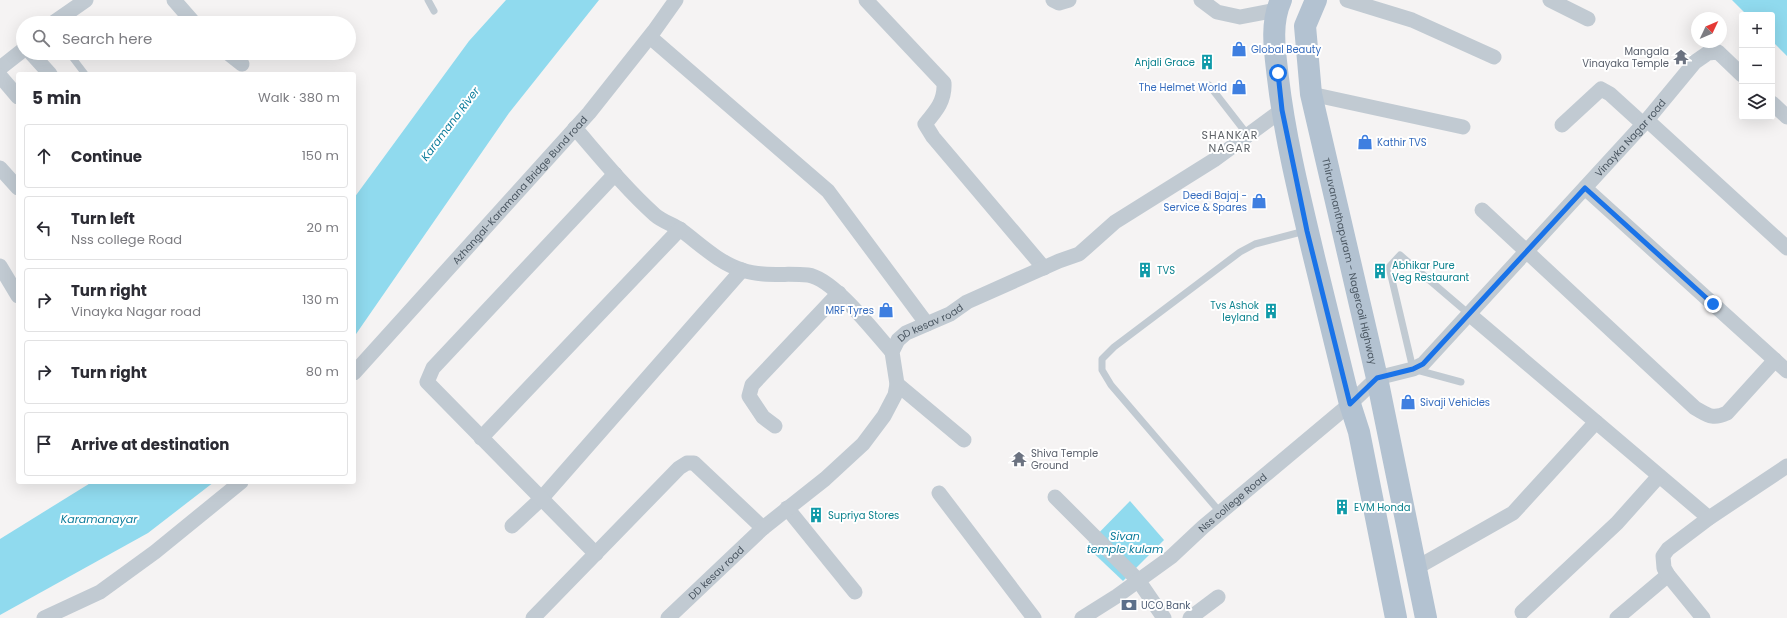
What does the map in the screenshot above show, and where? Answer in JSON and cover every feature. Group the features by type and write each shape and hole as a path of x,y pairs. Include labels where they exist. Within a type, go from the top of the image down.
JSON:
{"main road":[{"name":"Thiruvananthapuram - Nagercoil Highway","path":"1316,0 1305,26 1311,94 1377,378 1426,618"},
{"path":"1279,5 1275,55 1282,110 1307,231 1350,404 1359,432 1396,618"}],"street":[{"path":"63,16 86,0"},
{"path":"174,0 188,16"},
{"name":"Azhangal-Karamana Bridge Bund road","path":"356,371 575,128 650,37 676,0"},
{"path":"866,0 944,83 944,92 941,105 925,124 934,137 1044,268"},
{"path":"1053,0 1059,3 1069,0"},
{"path":"1201,0 1217,12 1240,17 1279,5"},
{"path":"1347,0 1412,20 1494,57"},
{"path":"1550,0 1588,19"},
{"path":"650,37 828,191 927,324"},
{"name":"Vinayka Nagar road","path":"1377,378 1413,369 1423,364 1645,122 1695,62 1708,53 1718,52 1739,72"},
{"path":"0,68 16,55"},
{"path":"37,60 48,72"},
{"path":"237,60 242,64"},
{"path":"0,76 16,95"},
{"path":"1562,125 1601,89 1610,94 1645,122 1787,248"},
{"path":"1311,94 1463,127"},
{"path":"1775,106 1787,118"},
{"name":"DD kesav road","path":"668,618 763,528 826,479 862,444 884,416 895,395 897,384 892,352 898,340 906,333 950,314 967,302 1079,254 1115,222 1214,160 1247,134 1282,110"},
{"path":"575,128 615,174 657,216 680,229 710,254 742,270 778,274 810,275 826,283 839,293 892,352"},
{"path":"0,168 16,186"},
{"path":"596,554 427,382 433,368 615,174"},
{"path":"1585,188 1787,371"},
{"path":"1482,210 1695,408 1708,415 1717,418 1727,413 1775,360"},
{"path":"481,438 680,229"},
{"path":"512,526 541,499 742,270"},
{"path":"2,274 16,293"},
{"path":"775,426 763,417 749,396 752,385 839,293"},
{"path":"1469,314 1709,518"},
{"name":"Nss college Road","path":"1082,618 1171,557 1220,512 1350,404 1377,378"},
{"path":"897,384 964,440"},
{"path":"1416,568 1513,513 1596,422"},
{"path":"533,618 679,468 687,463 694,463 763,528"},
{"path":"1703,618 1668,575 1664,568 1663,556 1668,549 1709,518 1787,466"},
{"path":"1522,612 1617,523 1659,476"},
{"path":"44,618 100,592 155,552 238,484"},
{"path":"939,493 1034,618"},
{"path":"1055,497 1138,580 1164,618"},
{"path":"787,508 855,592"},
{"path":"1617,618 1668,575"},
{"path":"1190,618 1218,597"}],"lane":[{"path":"428,0 434,11"},
{"path":"74,60 83,72"},
{"path":"1209,86 1247,134"},
{"path":"1220,512 1112,385 1102,370 1102,359 1114,347 1240,252 1256,244 1307,231"},
{"path":"1461,382 1413,369 1389,268 1400,255 1469,314"}],"water":[{"name":"Karamana River","path":"506,0 599,0 509,113 356,334 356,195 469,41"},
{"path":"1732,0 1787,0 1787,56 1775,44 1775,12 1744,12"},
{"name":"Karamanayar","path":"89,484 211,484 148,533 0,615 0,539"},
{"name":"Sivan temple kulam","path":"1130,501 1164,540 1123,581 1086,546"}],"place":[{"name":"Global Beauty","path":"1239,49"},
{"name":"Mangala Vinayaka Temple","path":"1681,57"},
{"name":"Anjali Grace","path":"1207,62"},
{"name":"The Helmet World","path":"1239,87"},
{"name":"Kathir TVS","path":"1365,142"},
{"name":"Deedi Bajaj - Service & Spares","path":"1259,201"},
{"name":"TVS","path":"1145,270"},
{"name":"Abhikar Pure Veg Restaurant","path":"1380,271"},
{"name":"MRF Tyres","path":"886,310"},
{"name":"Tvs Ashok leyland","path":"1271,311"},
{"name":"Sivaji Vehicles","path":"1408,402"},
{"name":"Shiva Temple Ground","path":"1019,459"},
{"name":"EVM Honda","path":"1342,507"},
{"name":"Supriya Stores","path":"816,515"},
{"name":"UCO Bank","path":"1129,605"}],"district":[{"name":"SHANKAR NAGAR","path":"1230,141"}],"route":[{"path":"1278,73 1282,110 1307,231 1350,404 1377,378 1413,369 1423,364 1585,188 1713,304"}]}
